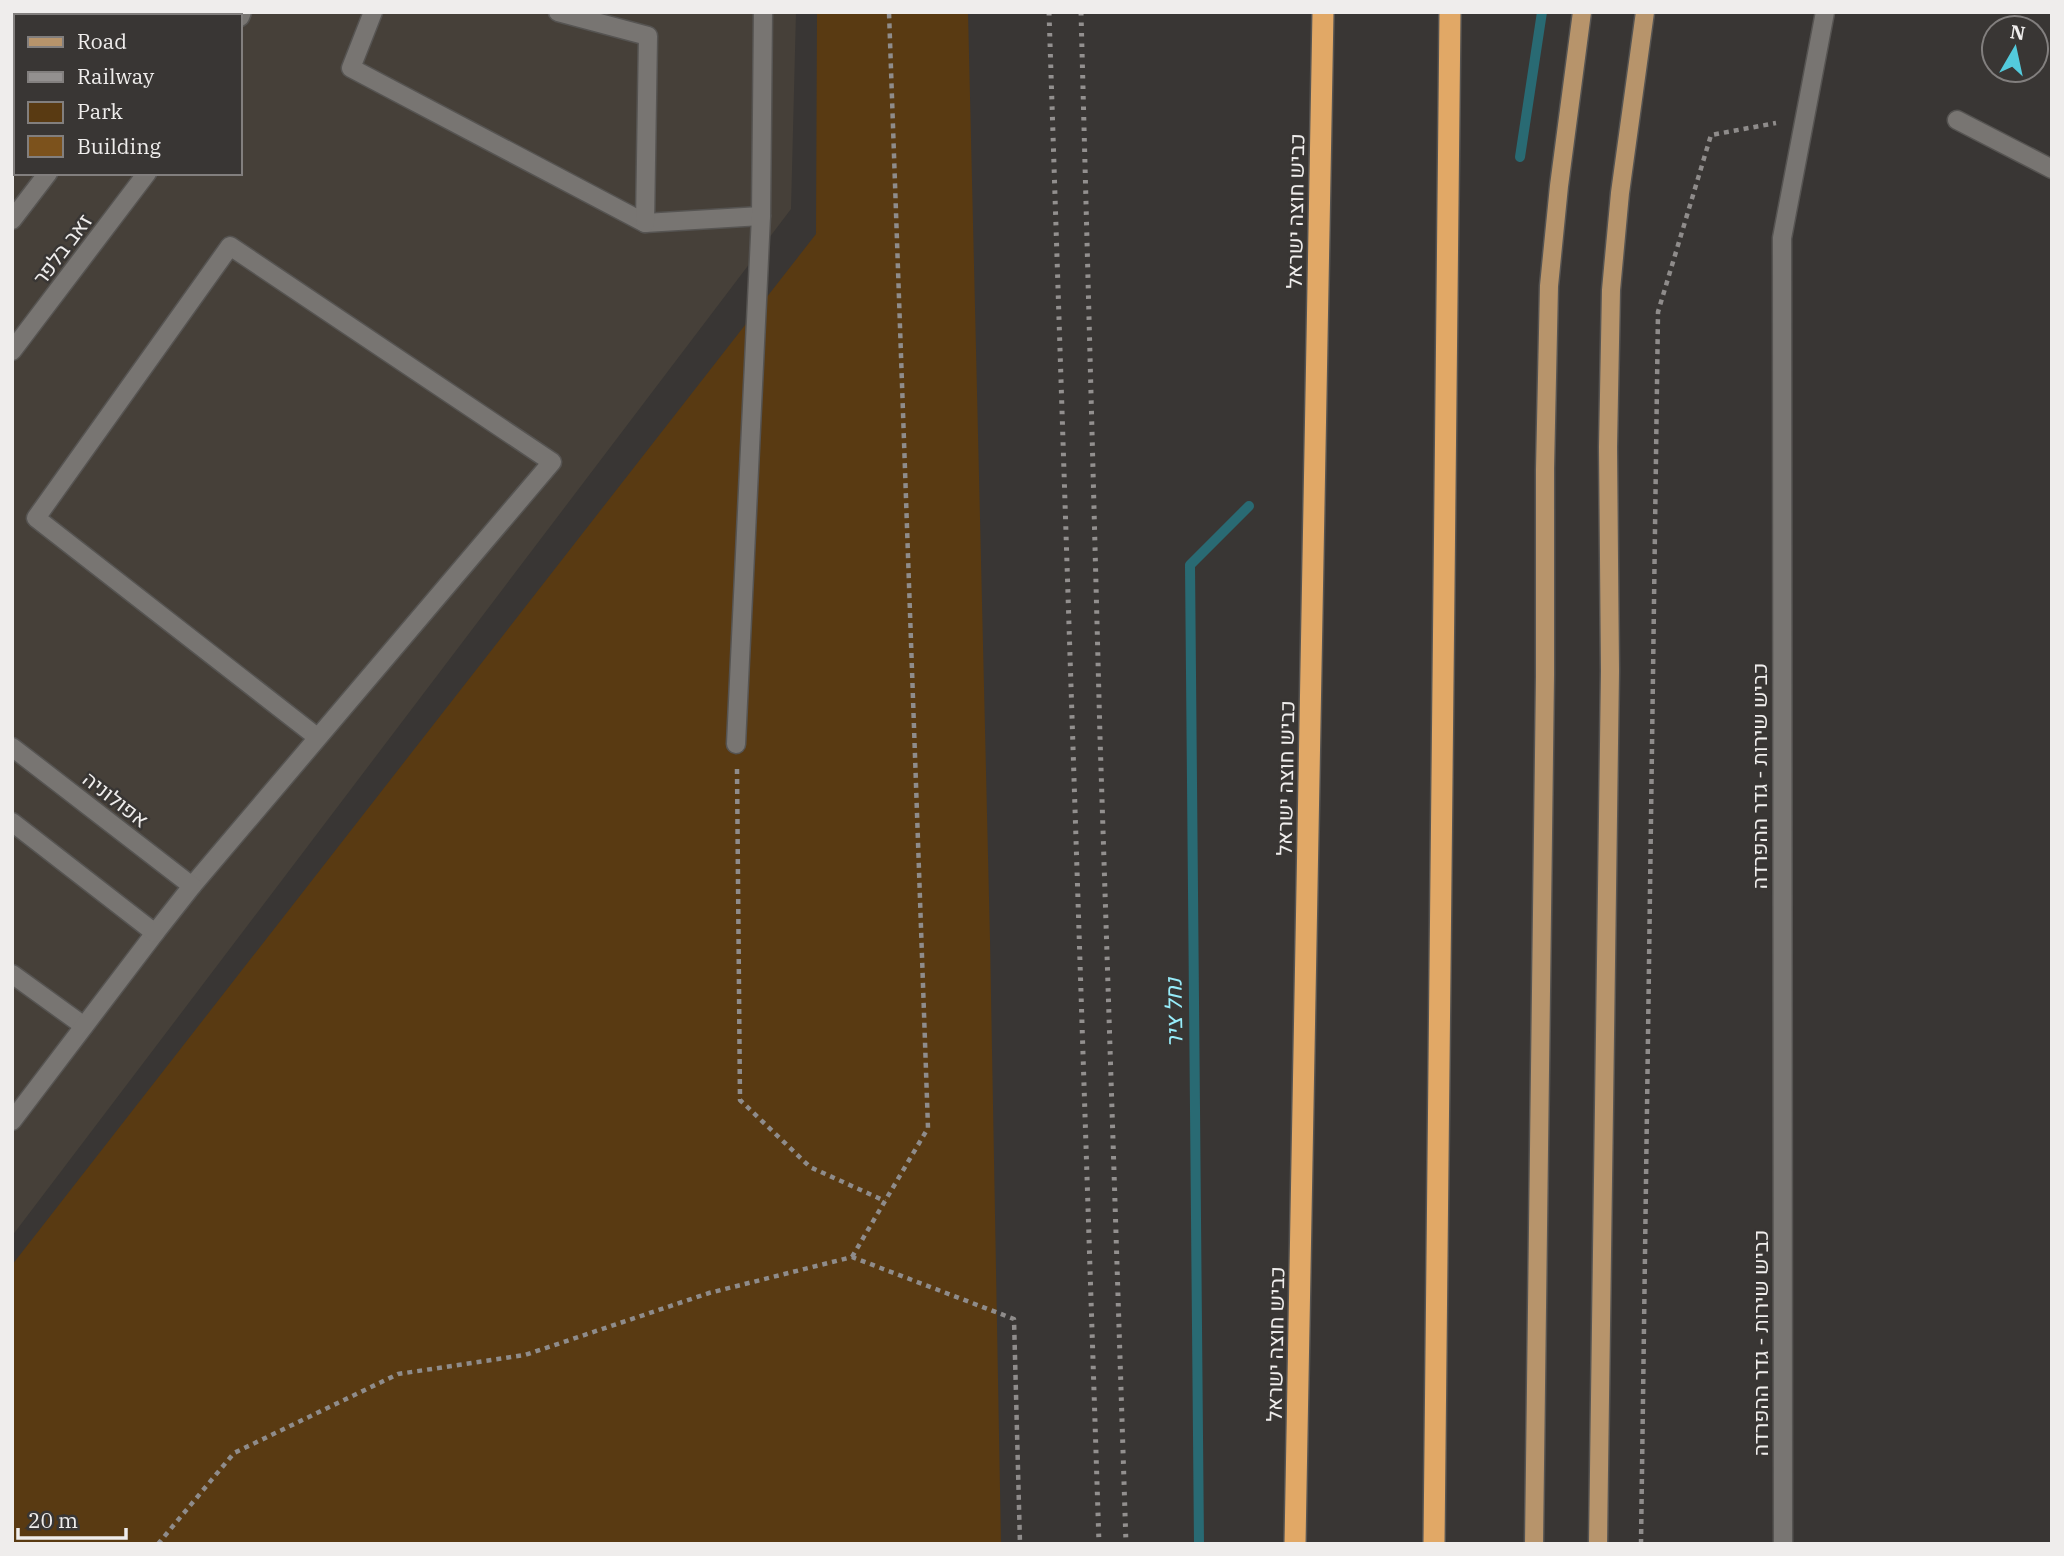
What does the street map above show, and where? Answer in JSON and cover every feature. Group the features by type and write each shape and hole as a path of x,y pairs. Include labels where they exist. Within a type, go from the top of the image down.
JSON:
{"highway":[{"name":"כביש חוצה ישראל","path":"1295,1544 1323,12"},
{"path":"1434,1544 1450,12"}],"main road":[{"path":"1534,1544 1549,286 1582,12"},
{"path":"1598,1544 1610,671 1608,447 1611,290 1620,193 1645,12"}],"street":[{"path":"373,12 351,68 645,223 761,216"},
{"path":"558,12 648,36 645,223"},
{"path":"736,744 761,216 763,12"},
{"name":"כביש שירות - גדר ההפרדה","path":"1783,1544 1782,238 1825,12"},
{"path":"1957,120 2052,169"},
{"path":"12,220 46,175"},
{"name":"זאב בלפר","path":"12,351 145,175"},
{"path":"12,1121 192,886 552,462 230,246 36,518 317,737"},
{"name":"אפולוניה","path":"12,747 192,886"},
{"path":"12,822 155,933"},
{"path":"12,974 85,1026"}],"path":[{"path":"852,1257 928,1128 889,12"},
{"path":"1641,1544 1658,312 1711,135 1805,119"},
{"path":"736,744 740,1100 810,1167 885,1201"},
{"path":"158,1544 234,1453 398,1374 525,1355 709,1293 852,1257 1014,1320 1020,1544"}],"shaded area":[{"path":"12,12 796,12 791,209 12,1236"}],"green space":[{"path":"817,12 968,12 1001,1544 12,1544 12,1265 816,234"}],"building":[{"path":"12,12 92,12 14,14 14,48"}],"waterway":[{"path":"1520,157 1542,12"},
{"name":"נחל ציר","path":"1199,1544 1190,565 1249,506"}],"railway":[{"path":"1049,12 1099,1544"},
{"path":"1081,12 1100,737 1126,1544"}]}
